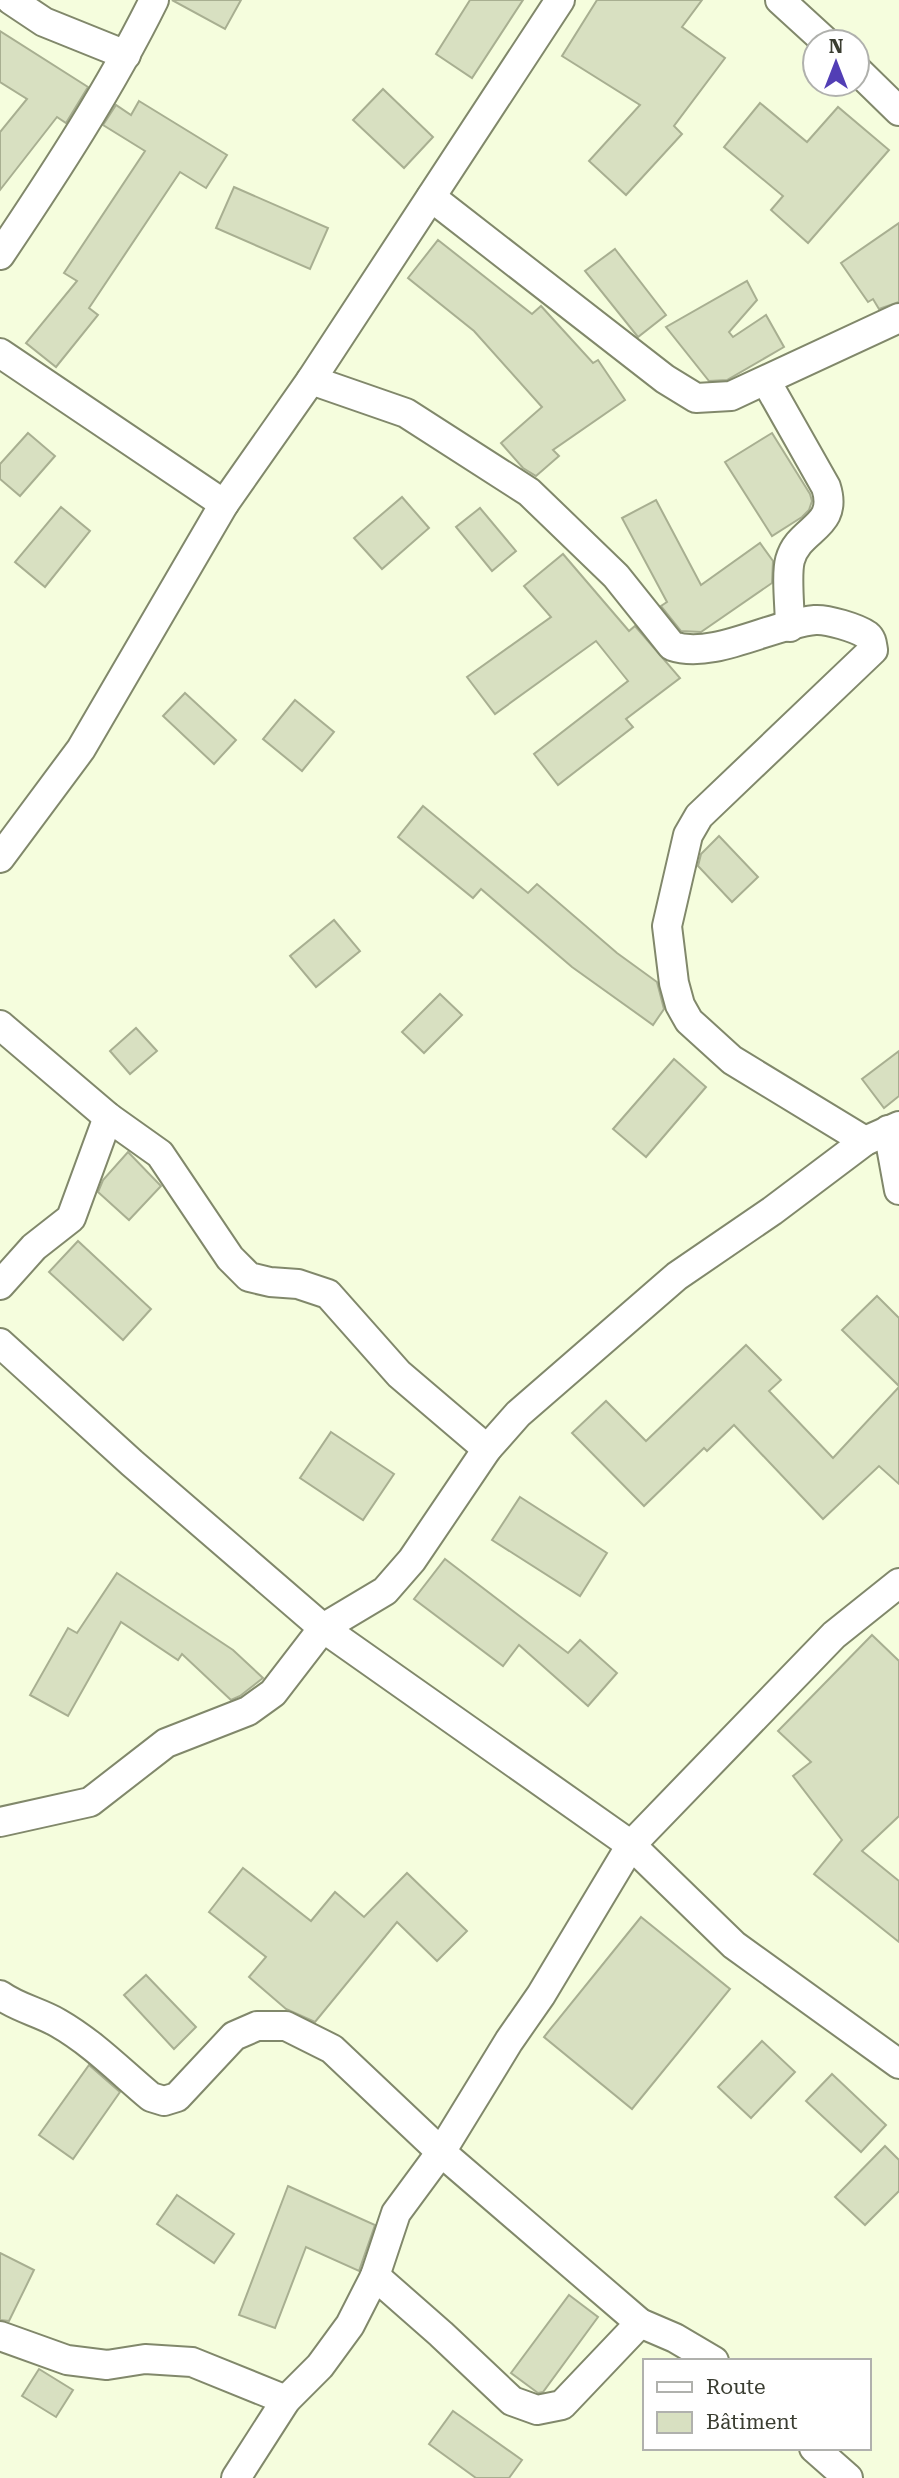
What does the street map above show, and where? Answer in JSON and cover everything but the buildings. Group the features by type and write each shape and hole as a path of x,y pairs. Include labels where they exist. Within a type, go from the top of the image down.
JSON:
{"street":[{"path":"11,0 44,22 127,55"},
{"path":"0,255 127,55 154,0"},
{"path":"0,858 81,750 224,504 311,380 561,0"},
{"path":"780,0 811,28"},
{"path":"871,84 899,111"},
{"path":"431,197 665,379 696,398 731,396 899,318"},
{"path":"0,353 224,504"},
{"path":"311,380 406,412 529,492 616,576 672,646 685,650 706,648 816,620 841,625 867,636 872,641 873,650 699,816 688,835 667,926 674,983 680,1005 689,1021 732,1060 884,1132"},
{"path":"766,381 826,486 831,501 827,514 791,557 790,626"},
{"path":"0,1025 108,1117 160,1154 230,1258 249,1277 298,1284 328,1294 399,1374 487,1449"},
{"path":"0,1285 34,1247 71,1218 108,1117"},
{"path":"884,1132 899,1190"},
{"path":"0,1822 90,1802 166,1743 248,1711 273,1693 323,1628 385,1591 412,1560 487,1449 517,1414 677,1276 884,1132"},
{"path":"0,1343 132,1463 323,1628 631,1845 734,1945 899,2064"},
{"path":"236,2478 286,2400 320,2366 350,2325 375,2276 396,2213 440,2152 509,2041 541,1996 631,1845 834,1635 899,1583"},
{"path":"0,1995 11,2003 56,2022 85,2040 151,2097 164,2101 177,2097 234,2036 257,2026 286,2026 332,2049 440,2152 640,2323 675,2338 711,2359"},
{"path":"375,2276 512,2401 537,2410 562,2405 640,2323"},
{"path":"0,2336 67,2360 107,2365 145,2360 192,2362 286,2400"},
{"path":"816,2450 848,2478"}]}
